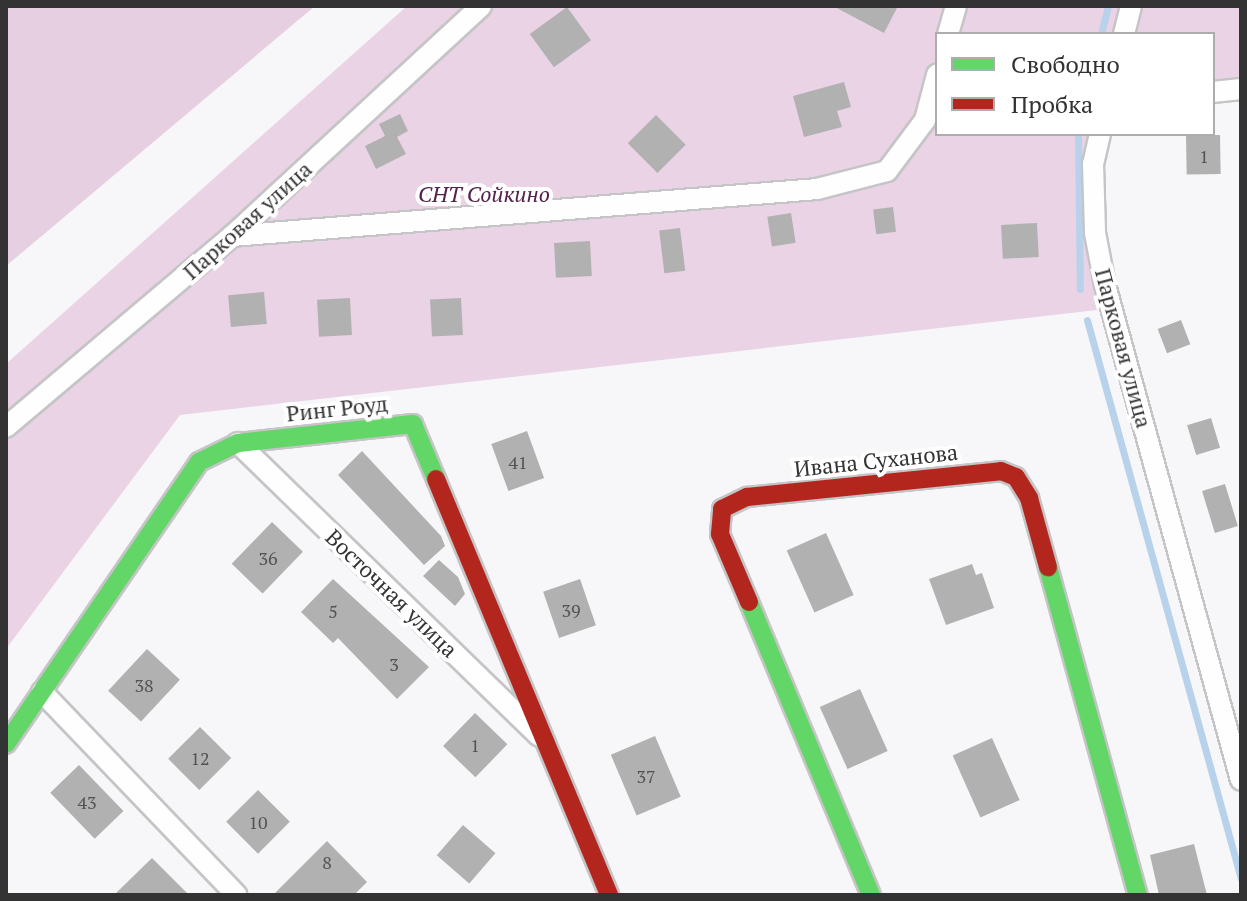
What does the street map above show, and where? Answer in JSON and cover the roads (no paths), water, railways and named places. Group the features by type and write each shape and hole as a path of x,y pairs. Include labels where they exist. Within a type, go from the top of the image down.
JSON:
{"street":[{"name":"Парковая улица","path":"6,427 232,236 481,6"},
{"path":"949,32 956,6"},
{"path":"1124,32 1131,6"},
{"path":"232,236 817,189 887,171 925,120 935,82"},
{"path":"1215,92 1241,89"},
{"name":"Парковая улица","path":"1100,136 1093,164 1095,233 1105,285 1183,560 1234,722 1241,780"},
{"name":"Ринг Роуд","path":"6,744 199,462 238,443 413,424 609,895"},
{"name":"Восточная улица","path":"238,443 546,743"},
{"name":"Ивана Суханова","path":"871,895 720,534 722,509 747,497 1001,471 1016,477 1029,498 1138,895"},
{"path":"42,692 237,895"}],"waterway":[{"path":"1102,32 1108,6"},
{"path":"1078,136 1080,289"},
{"path":"1087,320 1241,879"}],"park label":[{"name":"СНТ Сойкино","path":"484,194"}]}
